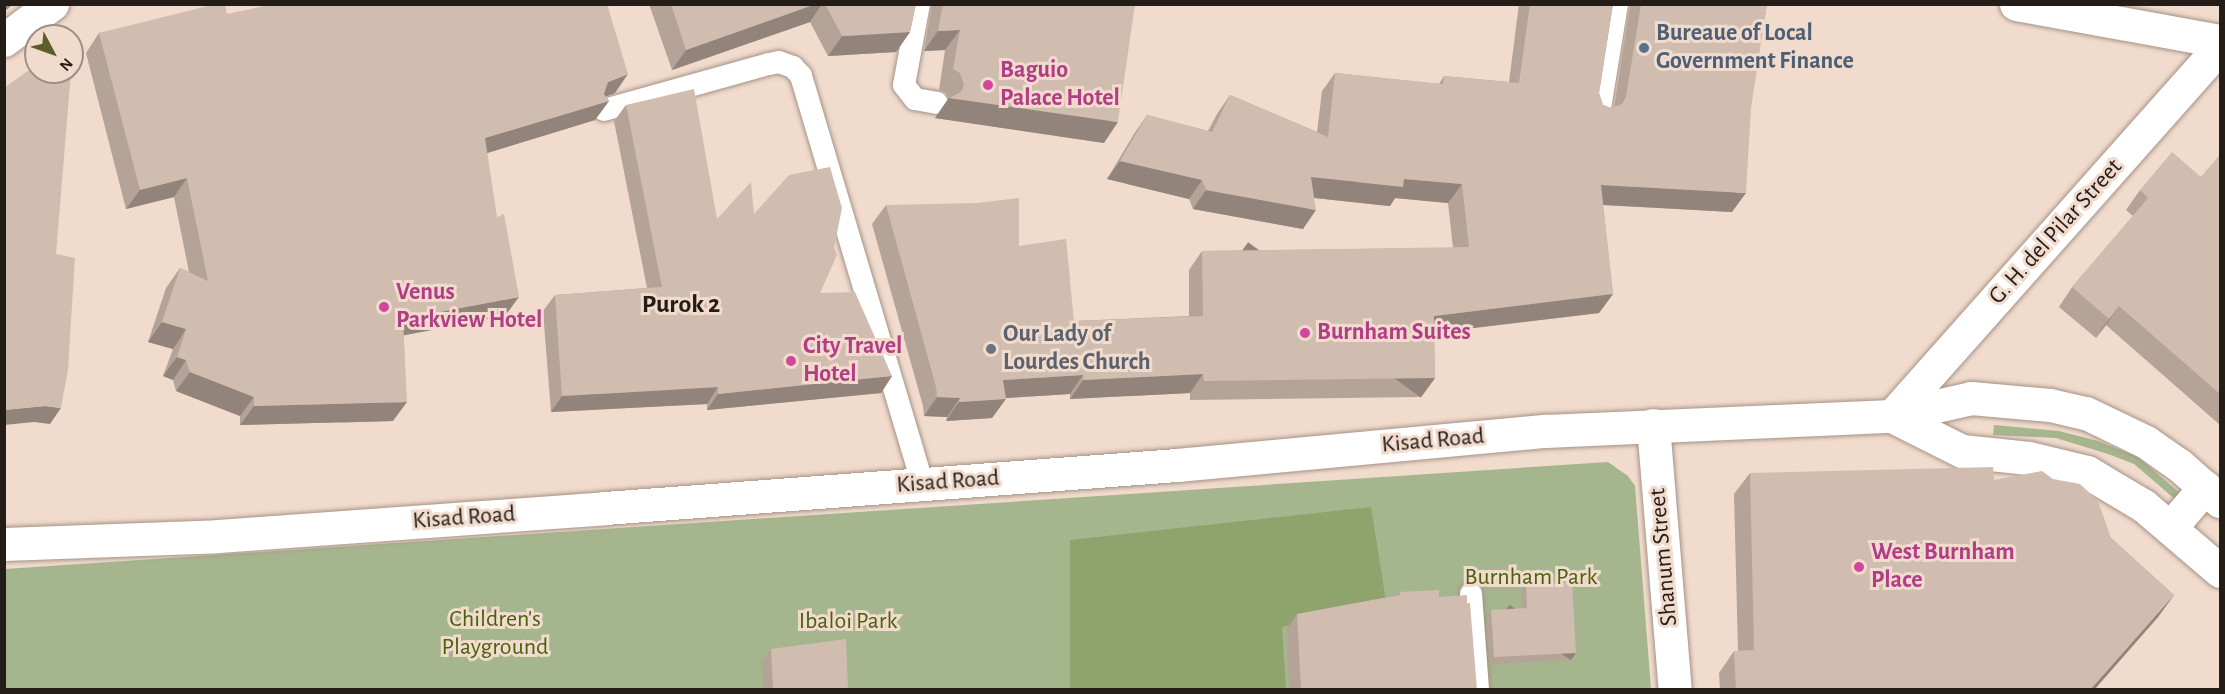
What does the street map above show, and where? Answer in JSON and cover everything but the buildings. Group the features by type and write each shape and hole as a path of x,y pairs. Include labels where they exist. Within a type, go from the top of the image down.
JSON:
{"main road":[{"path":"4,40 52,4"},
{"path":"2016,4 2220,41"},
{"name":"G. H. del Pilar Street","path":"1892,416 2220,46"},
{"name":"Kisad Road","path":"4,544 230,535 1177,465 1545,431 1653,424 1892,416 1971,398 2050,405 2086,413 2118,427 2162,453 2213,494"},
{"path":"1892,416 1962,451 2029,458 2087,472 2116,487 2170,528 2220,572"},
{"name":"Shanum Street","path":"1653,424 1675,690"},
{"path":"2170,528 2213,494"}],"lane":[{"path":"919,4 904,85 915,99 937,103"},
{"path":"1599,114 1617,4"},
{"path":"604,110 779,62 793,68 801,76 922,483"},
{"path":"1471,594 1478,690"}],"green space":[{"path":"1994,425 2059,431 2098,441 2138,457 2181,494 2176,500 2134,464 2108,454 2056,438 1993,435"},
{"name":"Burnham Park","path":"1608,462 1628,476 1635,486 1651,689 5,690 5,569"},
{"path":"1371,507 1387,607 1282,627 1286,689 1070,690 1070,540"}],"place":[{"name":"Bureaue of Local Government Finance","path":"1644,48"},
{"name":"Baguio Palace Hotel","path":"988,85"},
{"name":"Venus Parkview Hotel","path":"384,307"},
{"name":"Burnham Suites","path":"1305,333"},
{"name":"Our Lady of Lourdes Church","path":"991,349"},
{"name":"City Travel Hotel","path":"791,361"},
{"name":"West Burnham Place","path":"1859,567"}],"district":[{"name":"Purok 2","path":"681,305"}],"park label":[{"name":"Ibaloi Park","path":"848,622"},
{"name":"Children's Playground","path":"495,634"}]}
